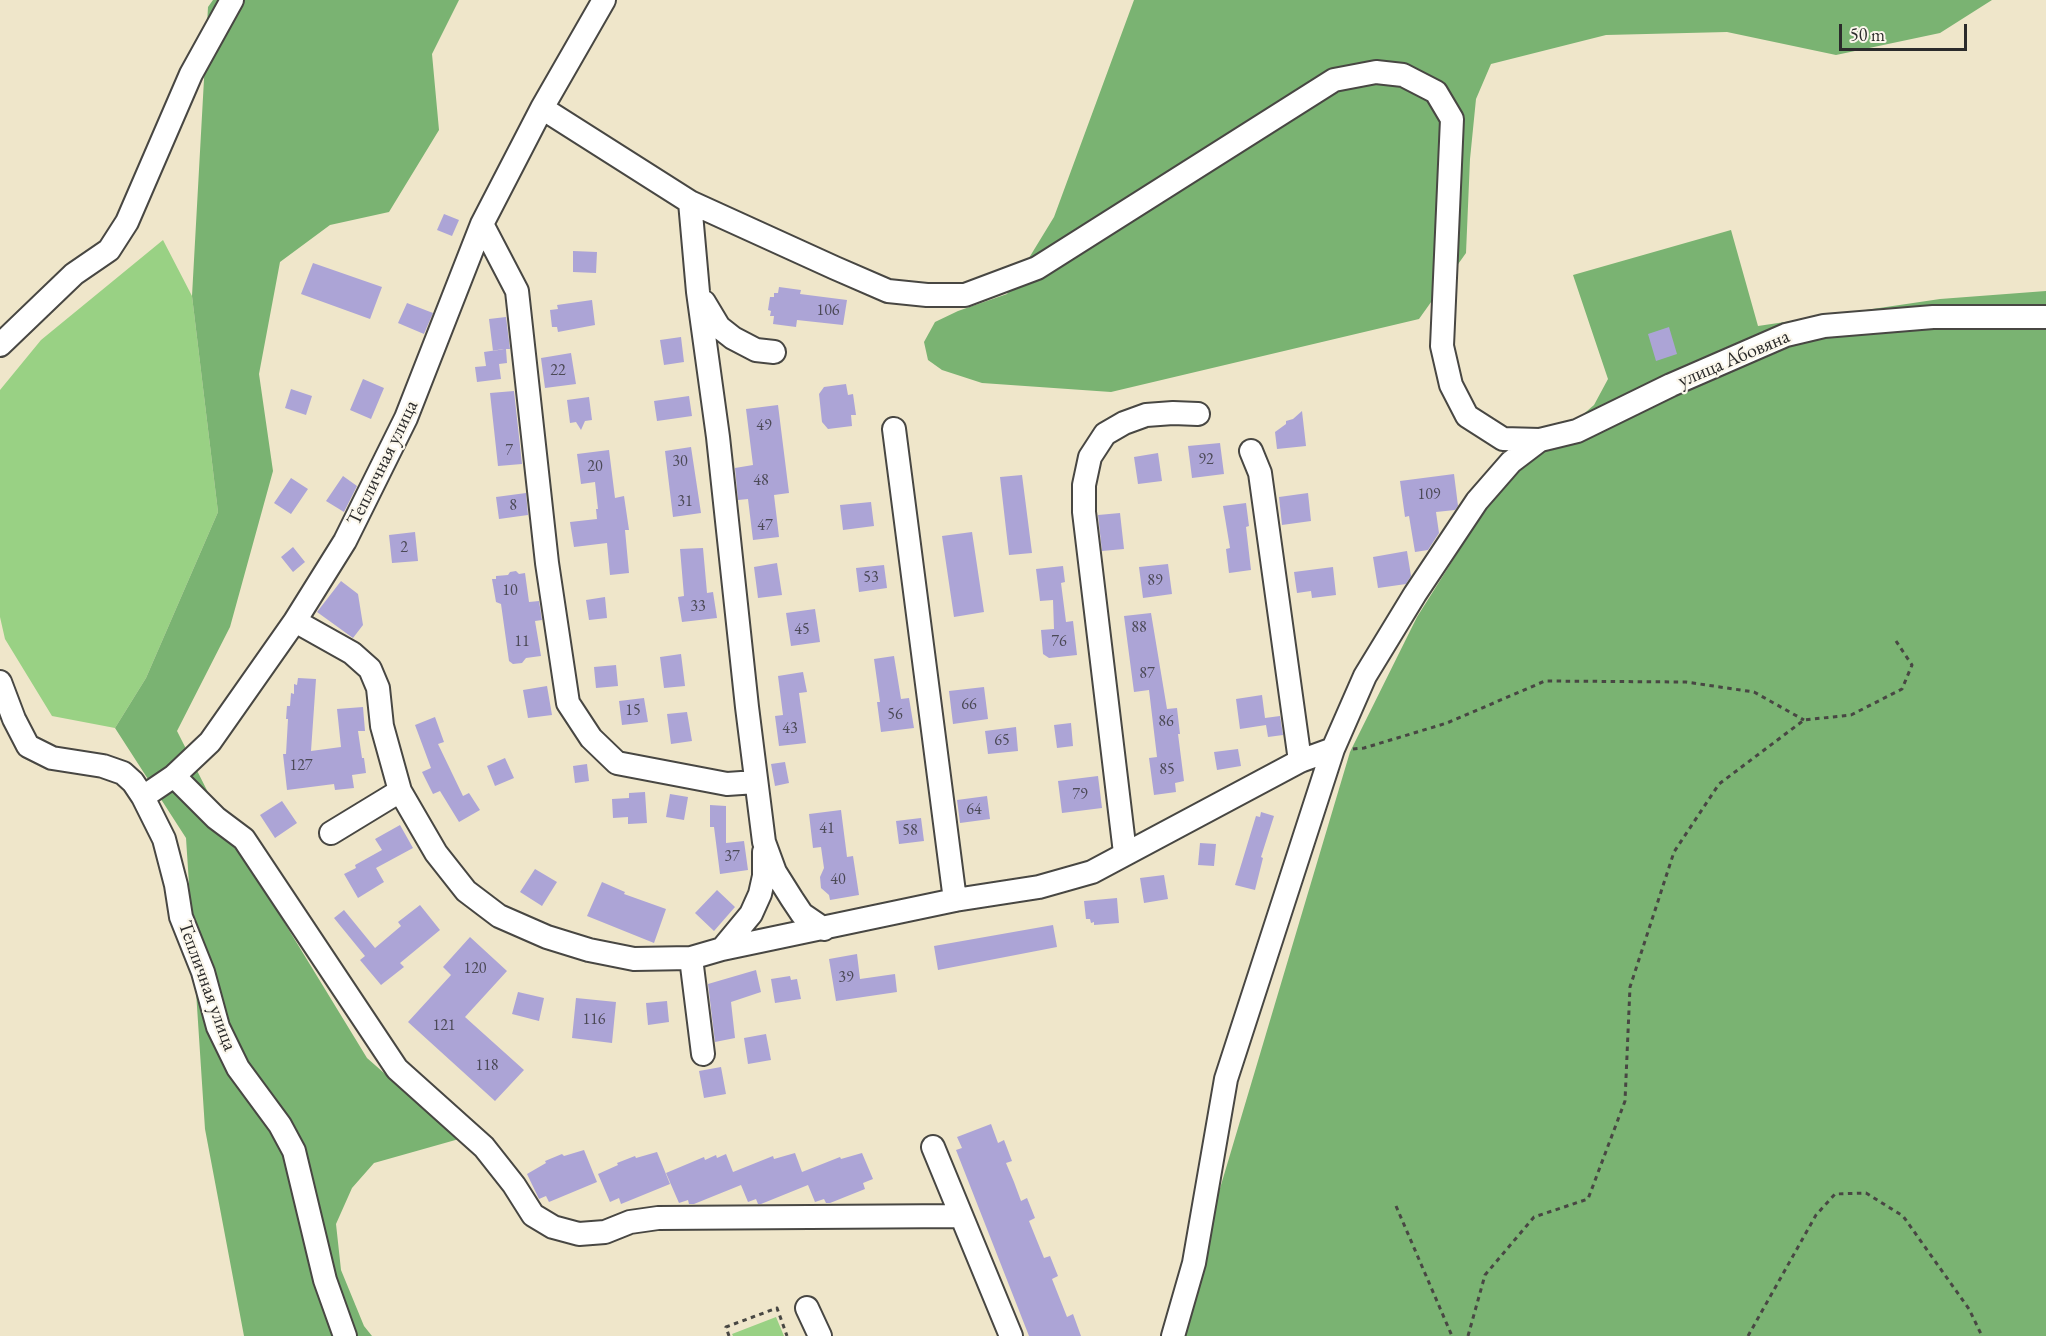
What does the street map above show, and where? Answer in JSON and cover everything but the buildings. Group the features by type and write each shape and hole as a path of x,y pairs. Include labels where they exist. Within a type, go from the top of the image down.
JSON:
{"street":[{"path":"0,345 4,338 74,274 109,250 127,222 191,74 232,0"},
{"name":"Тепличная улица","path":"143,797 170,779 210,742 294,621 345,541 406,418 482,224 542,108 604,0"},
{"path":"542,108 690,202 888,291 927,295 965,295 1037,268 1334,80 1376,72 1403,75 1436,92 1452,119 1442,346 1451,385 1467,416 1503,439 1540,440"},
{"path":"690,202 698,292 718,437 764,842 764,876 760,894 752,914 722,950"},
{"path":"482,224 517,291 547,563 568,703 591,738 617,763 727,784 756,782"},
{"path":"698,292 719,327 733,338 756,350 774,352"},
{"name":"улица Абовяна","path":"1540,440 1577,430 1671,385 1786,335 1824,326 1933,316 2046,317"},
{"path":"1125,854 1084,512 1084,486 1090,457 1105,434 1124,423 1146,415 1198,414"},
{"path":"894,429 955,900"},
{"path":"1173,1336 1194,1263 1226,1079 1333,749 1365,675 1477,501 1511,462 1540,440"},
{"path":"1251,451 1260,473 1300,761"},
{"path":"294,621 352,653 370,669 378,688 382,726 400,791 436,853 466,891 499,916 547,937 589,950 634,959 691,958 955,900 1039,887 1092,872 1300,761 1333,749"},
{"name":"Тепличная улица","path":"0,682 14,719 28,746 52,758 103,766 123,773 134,782 143,797 164,839 176,885 181,917 203,972 218,1027 238,1068 280,1125 294,1151 325,1280 345,1336"},
{"path":"170,779 244,839 397,1069 484,1147 514,1185 533,1215 553,1227 579,1234 605,1232 630,1222 658,1218 961,1216"},
{"path":"331,833 400,791"},
{"path":"764,842 775,872 797,906 812,922 824,929"},
{"path":"691,958 703,1054"},
{"path":"933,1147 1011,1336"},
{"path":"807,1308 820,1336"}],"path":[{"path":"1468,1336 1485,1275 1534,1217 1588,1199 1625,1101 1630,987 1674,852 1719,784 1804,720 1851,715 1902,689 1912,665 1896,641"},
{"path":"1333,749 1364,748 1447,723 1545,681 1686,682 1754,692 1804,720"},
{"path":"1748,1336 1816,1215 1835,1194 1866,1193 1903,1216 1969,1309 1982,1336"},
{"path":"1396,1206 1441,1316 1452,1336"},
{"path":"729,1336 726,1327 777,1308 787,1336"}],"green space":[{"path":"213,0 459,0 432,54 439,130 389,212 330,225 280,262 259,374 273,471 230,627 177,731 223,822 367,1058 459,1139 374,1163 352,1188 336,1224 341,1270 364,1326 372,1336 244,1336 205,1129 186,838 115,728 146,678 218,512 192,296 208,7"},
{"path":"1134,0 1992,0 1940,33 1836,55 1727,32 1606,35 1491,64 1476,99 1470,159 1466,253 1419,319 1111,392 982,383 942,370 928,360 924,342 935,322 958,311 1007,294 1054,217"},
{"path":"1731,230 1758,326 1940,299 2046,291 2046,1336 1176,1336 1350,752 1417,617 1487,506 1529,461 1594,405 1608,379 1573,275"},
{"path":"163,240 192,296 218,512 146,678 115,728 52,716 5,639 0,617 0,390 41,340"},
{"path":"776,1317 784,1336 733,1336 732,1334"}]}
